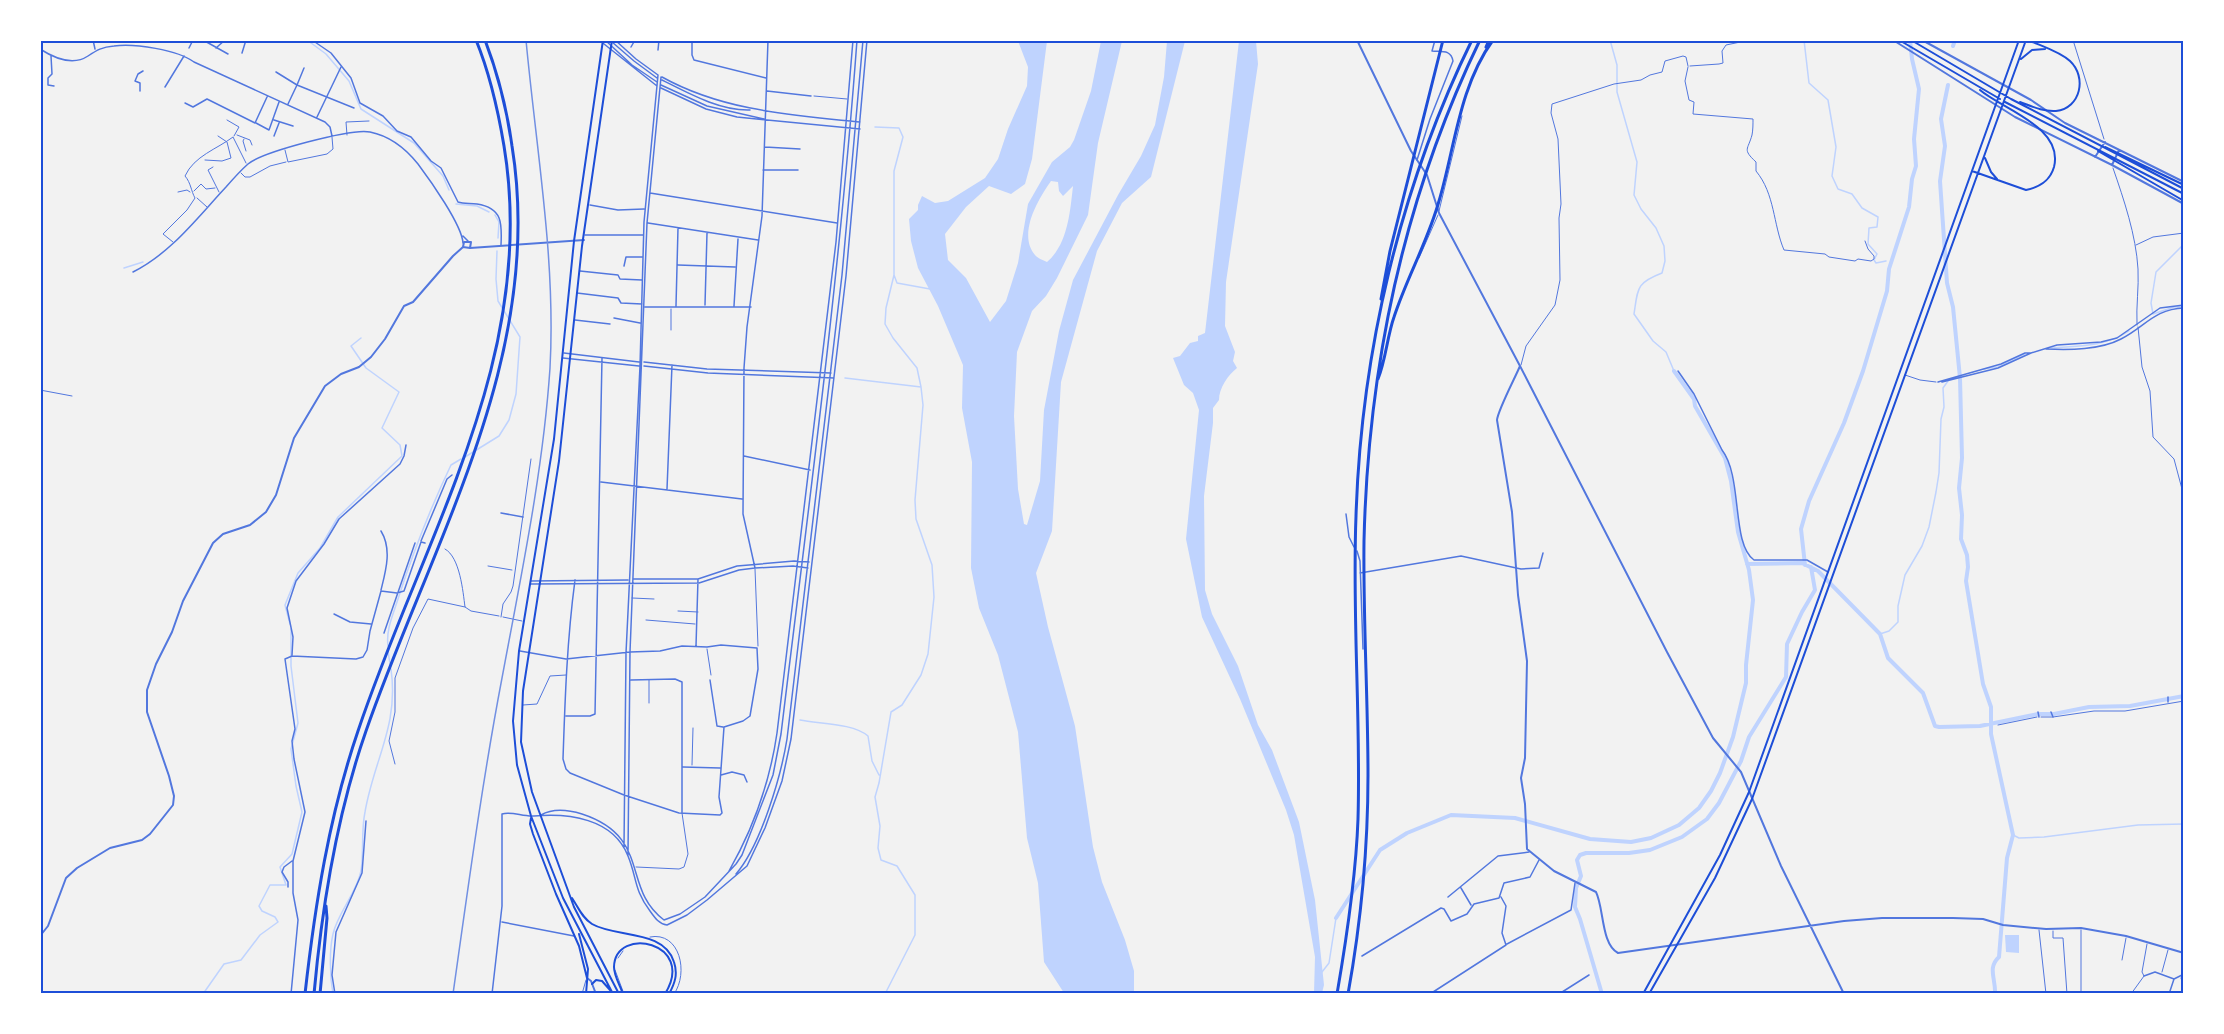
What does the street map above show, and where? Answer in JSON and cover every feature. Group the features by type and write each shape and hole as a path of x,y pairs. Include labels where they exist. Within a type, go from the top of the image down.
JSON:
{"highway":[{"path":"305,993 317,897 345,771 379,670 460,471 476,424 501,328 510,259 508,171 501,125 476,40"},
{"path":"314,993 325,902 352,774 385,678 454,509 488,413 511,318 518,259 516,170 509,124 485,40"},
{"path":"1378,319 1416,178 1439,115 1472,40"},
{"path":"1348,993 1355,952 1366,843 1368,776 1364,541 1367,461 1376,383 1390,299 1413,212 1441,129 1480,40"},
{"path":"1376,383 1383,365 1394,317 1438,203 1462,103 1491,40"},
{"path":"1337,993 1356,851 1358,788 1356,514 1365,407 1390,251 1443,41"},
{"path":"320,993 327,918 325,902"}],"main road":[{"path":"613,40 579,271 559,461 522,705 523,751 540,815 586,933 622,993"},
{"path":"1899,40 1976,86 2184,194"},
{"path":"1911,40 2011,99 2093,142 2184,185"},
{"path":"1643,993 1720,855 1749,792 2019,40"},
{"path":"1649,993 1725,859 1752,799 2027,40 2068,58 2078,71 2080,87 2073,101 2063,109 2042,110 2011,99"},
{"path":"602,41 574,241 554,439 519,651 514,697 514,737 521,783 531,816 563,898 613,993"},
{"path":"2019,61 2032,50 2048,49"},
{"path":"1972,171 2026,190 2039,186 2049,178 2055,164 2053,150 2040,130 2025,116 1986,96 1976,86"},
{"path":"2093,142 2115,150 2184,185"},
{"path":"2091,146 2108,159 2184,202"},
{"path":"1984,157 1991,172 1999,181"},
{"path":"531,816 530,824 533,834 575,936 587,978"},
{"path":"569,893 585,920 592,924 656,941 666,948 675,962 676,977 669,993"},
{"path":"577,926 584,947 587,978 584,993"},
{"path":"622,993 614,969 616,958 623,949 641,942 657,947 666,954 670,961 672,974 664,993"},
{"path":"592,984 596,980 602,981 613,993"}],"street":[{"path":"93,40 95,50"},
{"path":"133,40 133,47"},
{"path":"189,48 193,40"},
{"path":"203,40 228,54"},
{"path":"215,48 225,40"},
{"path":"242,53 246,40"},
{"path":"312,40 331,53 342,66 351,78 360,103 383,116 397,130 411,137 431,161 441,168 458,202 482,205 499,216 501,246"},
{"path":"613,40 658,75 682,88 710,99 751,110"},
{"path":"613,40 634,61 659,79 692,95 730,108 861,123"},
{"path":"631,47 635,40"},
{"path":"658,50 659,40"},
{"path":"692,40 693,59 766,78"},
{"path":"755,568 742,499 744,370 746,336 760,241 768,40"},
{"path":"727,874 738,854 760,799 773,757 810,470 855,40"},
{"path":"540,815 555,811 579,813 601,822 614,832 628,848 644,894 664,920 680,914 705,897 727,874 742,855 768,792 777,757 825,377 851,122 855,40"},
{"path":"732,879 747,860 780,777 787,739 831,373 857,122 863,40"},
{"path":"648,193 645,209 642,280 638,487 626,653 626,795 628,855 631,867 641,897 656,919 664,924 672,923 687,915 717,893 747,866 782,781 790,739 835,373 861,123 867,40"},
{"path":"1356,40 1431,185 1439,213 1667,652 1708,729 1739,769 1781,866 1844,993"},
{"path":"1417,160 1453,61 1450,54 1446,52 1432,51 1435,40"},
{"path":"1893,40 1964,87 2015,117 2184,202"},
{"path":"1922,40 2065,123 2105,141 2184,185"},
{"path":"602,41 610,50 659,87 689,102 723,114 758,120 765,119"},
{"path":"602,41 643,73 691,99 723,110 765,119 860,129"},
{"path":"40,49 51,55 72,60 89,56 95,50 115,46 184,55 194,62 317,118 330,127 332,137"},
{"path":"51,55 52,74 48,78 48,85 54,86"},
{"path":"165,87 184,55"},
{"path":"317,118 342,66"},
{"path":"288,105 304,68"},
{"path":"140,91 140,83 135,81 143,70"},
{"path":"276,72 297,85 354,108"},
{"path":"641,362 646,223 659,87 658,75"},
{"path":"659,87 662,77"},
{"path":"766,91 812,96"},
{"path":"255,123 268,96"},
{"path":"185,103 193,107 207,99 269,130 279,102"},
{"path":"273,120 293,126"},
{"path":"274,136 279,122"},
{"path":"133,272 148,265 174,243 247,165 260,157 332,137 368,131 403,148 434,187 461,233 479,247"},
{"path":"2095,157 2105,141"},
{"path":"763,147 800,149"},
{"path":"2112,165 2119,150"},
{"path":"763,170 798,170"},
{"path":"648,193 837,223"},
{"path":"589,204 618,210 645,209"},
{"path":"646,223 760,241"},
{"path":"676,307 678,228"},
{"path":"461,233 465,249"},
{"path":"705,306 707,233"},
{"path":"584,235 644,235"},
{"path":"734,307 738,237"},
{"path":"40,936 48,926 66,878 77,868 110,849 142,840 150,834 173,805 174,796 169,776 147,712 147,690 156,664 172,632 183,601 213,543 223,534 250,525 266,512 276,495 294,438 325,386 341,374 359,367 371,357 386,339 405,306 413,302 453,256 465,249 584,240"},
{"path":"463,243 469,241"},
{"path":"465,249 469,241"},
{"path":"624,266 626,257 643,257"},
{"path":"677,265 735,267"},
{"path":"579,271 618,275 620,279 642,280"},
{"path":"577,293 618,298 621,303 642,304"},
{"path":"1938,382 1998,368 2031,353 2057,345 2101,342 2117,338 2138,326 2160,308 2184,306"},
{"path":"644,307 751,307"},
{"path":"614,318 641,323"},
{"path":"574,320 610,324"},
{"path":"563,353 672,365 835,373"},
{"path":"562,357 672,369 834,378"},
{"path":"564,716 595,714 602,358"},
{"path":"667,490 672,365"},
{"path":"624,849 632,598 629,580 641,366"},
{"path":"1520,366 1498,414 1512,512 1515,566 1527,662 1525,758 1521,778 1527,849 1539,860 1598,896 1608,941 1614,951 1618,953 1811,925 1882,918 1983,919 2003,925 2081,928 2126,936 2184,953"},
{"path":"1678,371 1694,394 1728,458 1734,482 1741,534 1749,557 1754,560 1807,560 1828,573"},
{"path":"290,656 293,637 288,608 296,580 324,544 339,519 400,464 406,446"},
{"path":"743,456 810,470"},
{"path":"381,591 397,593 404,591 447,479 452,475"},
{"path":"601,482 742,499"},
{"path":"501,513 523,517"},
{"path":"1346,514 1349,537 1360,561 1362,649"},
{"path":"291,993 298,920 293,893 292,861 304,812 294,759 292,741 295,729 285,659 290,656 356,659 363,657 367,650 381,591 387,555 385,537 381,531"},
{"path":"421,542 426,543"},
{"path":"384,633 415,543"},
{"path":"1360,573 1461,556 1521,569 1539,568 1544,553"},
{"path":"540,583 598,579 698,579 737,566 798,561 812,563"},
{"path":"531,583 574,585 699,583 739,570 797,566 812,568"},
{"path":"696,647 698,579"},
{"path":"575,580 564,716 564,765 570,773 626,795 682,813 720,815 722,813 719,797 720,768 724,727"},
{"path":"334,614 350,621 372,624"},
{"path":"519,651 567,658 660,651 682,646 721,645 758,648 758,669 750,716 743,721 724,727 717,726 711,680"},
{"path":"630,680 682,682 682,813"},
{"path":"2168,697 2168,702"},
{"path":"2038,712 2039,717"},
{"path":"2051,712 2053,717"},
{"path":"682,767 720,768"},
{"path":"720,775 738,772 744,775 747,782"},
{"path":"492,993 501,922 501,816 506,813 531,816 569,815 591,821 612,835 628,855"},
{"path":"335,993 332,975 336,932 362,873 366,821"},
{"path":"614,832 619,834 624,831"},
{"path":"1448,897 1498,856 1529,852"},
{"path":"1506,945 1502,933 1506,906 1501,896 1504,883 1530,877 1539,860"},
{"path":"288,887 282,872 284,867 292,861"},
{"path":"1430,993 1525,932 1535,930 1570,910 1576,882"},
{"path":"1460,887 1472,906"},
{"path":"1362,956 1441,908 1451,921 1467,914 1472,906 1501,896"},
{"path":"501,922 575,936"},
{"path":"2144,976 2149,973 2162,974 2174,979"},
{"path":"2169,993 2174,979 2182,974"},
{"path":"1559,993 1589,975"},
{"path":"587,978 596,993"}],"lane":[{"path":"1688,66 1723,63 1722,51 1726,45 1750,40"},
{"path":"2073,40 2105,141"},
{"path":"1520,366 1526,346 1555,305 1560,280 1559,218 1561,204 1558,139 1551,113 1552,104 1614,84 1641,80 1662,72 1665,61 1673,58 1686,57 1688,66 1685,81 1689,100 1694,102 1693,114 1753,118 1751,137 1746,147 1747,153 1756,162 1756,171 1763,180 1775,211 1778,236 1784,250 1825,254 1855,261 1858,258 1874,260 1865,241"},
{"path":"812,96 848,100"},
{"path":"1414,267 1425,249 1439,213 1462,116"},
{"path":"207,207 195,198 190,182 185,176 203,155 233,137 239,127 227,120"},
{"path":"347,135 346,122 369,121"},
{"path":"235,134 250,140 252,145"},
{"path":"205,160 222,161 231,158 227,142 218,136"},
{"path":"233,137 247,165"},
{"path":"240,172 245,177 250,177 270,166 332,151 332,137"},
{"path":"245,139 243,141 246,150"},
{"path":"285,150 288,162"},
{"path":"2112,165 2135,246 2138,268 2136,304 2138,326 2142,367 2150,391 2153,437 2174,459 2182,489"},
{"path":"213,167 208,170 219,194"},
{"path":"192,193 201,184 206,189 217,187"},
{"path":"178,192 188,190 192,193"},
{"path":"174,243 163,234 187,210 195,198"},
{"path":"2135,246 2153,237 2184,233"},
{"path":"671,307 671,330"},
{"path":"1904,375 1938,382"},
{"path":"40,390 72,396"},
{"path":"501,616 502,604 511,592 531,459"},
{"path":"445,549 451,553 464,589 465,607"},
{"path":"488,566 514,570"},
{"path":"755,568 758,648"},
{"path":"632,598 654,599"},
{"path":"395,764 389,741 395,712 395,678 413,628 428,599 465,607 471,611 524,621"},
{"path":"678,611 698,612"},
{"path":"646,620 697,624"},
{"path":"707,647 711,675"},
{"path":"522,705 537,704 550,676 566,675"},
{"path":"649,680 649,703"},
{"path":"1998,725 2039,717 2094,711 2125,711 2184,701"},
{"path":"692,767 693,728"},
{"path":"631,867 679,869 684,867 688,854 682,813"},
{"path":"2039,928 2046,993"},
{"path":"2053,928 2053,938 2063,938 2067,993"},
{"path":"2081,928 2081,993"},
{"path":"645,938 659,935 668,940 678,953 682,967 681,977 674,993"},
{"path":"2122,960 2126,936"},
{"path":"2131,993 2144,976 2142,972 2147,942"},
{"path":"2162,974 2169,947"},
{"path":"2182,974 2184,988"}],"water":[{"path":"1018,41 1047,41 1032,159 1025,184 1011,194 989,186 966,207 945,234 948,260 966,278 990,322 1006,301 1018,263 1028,204 1052,162 1070,147 1074,140 1091,91 1101,41 1122,41 1098,143 1088,215 1057,278 1046,296 1032,311 1017,352 1014,416 1018,489 1024,524 1027,525 1040,481 1044,410 1059,331 1073,280 1141,156 1155,125 1164,77 1167,41 1185,41 1151,177 1122,203 1097,251 1061,382 1052,531 1036,573 1075,726 1093,847 1102,882 1125,940 1134,971 1134,993 1064,993 1044,962 1038,883 1027,838 1018,732 998,655 979,608 971,568 972,462 962,408 963,365 938,306 918,268 911,241 909,219 918,210 922,196 935,203 948,201 985,178 998,159 1027,86 1028,67","holes":["1051,181 1058,182 1059,191 1063,196 1073,186 1071,206 1064,237 1054,255 1047,262 1036,256 1030,246 1029,227 1036,206 1046,188"]},
{"path":"1239,41 1256,41 1258,64 1226,282 1225,326 1235,352 1233,361 1237,368 1225,382 1219,400 1213,408 1204,496 1205,590 1212,614 1238,666 1258,725 1272,750 1299,822 1315,900 1324,985 1322,993 1314,993 1315,957 1294,835 1240,699 1202,617 1186,539 1199,410 1193,393 1184,385 1173,358 1180,356 1190,343 1198,341 1198,336 1205,333"},
{"path":"2005,935 2019,935 2019,953 2006,952"}],"waterway":[{"path":"307,40 326,54 349,81 361,109 414,143 443,176 449,190"},
{"path":"1610,40 1617,65 1617,92 1637,162 1634,195 1641,209 1656,228 1664,246 1665,261 1662,273 1647,280 1640,288 1634,314 1653,341 1666,352 1674,371"},
{"path":"1804,40 1809,83 1828,100 1836,147 1832,176 1838,189 1852,194 1862,208 1878,217 1877,227 1869,228 1868,244 1877,254 1874,260 1876,263 1886,261"},
{"path":"1805,565 1801,529 1809,501 1844,423 1863,371 1887,291 1889,269 1909,207 1916,166 1914,139 1919,89 1910,40"},
{"path":"1953,46 1955,40"},
{"path":"1948,85 1941,119 1945,146 1940,181 1947,283 1953,307 1960,378 1961,539 1967,555 1966,581 1983,684 1991,707 1991,734 2013,835 2007,858 1999,957 1993,965 1995,994"},
{"path":"875,127 899,128 903,137 894,171 894,275 897,283 930,289"},
{"path":"456,204 477,206 489,212"},
{"path":"495,215 499,222 498,238"},
{"path":"2184,244 2156,272 2151,303 2153,314 2174,307 2184,307"},
{"path":"465,457 499,436 509,420 516,394 520,337 498,301 497,251"},
{"path":"124,268 143,262"},
{"path":"885,994 915,935 915,895 897,866 881,860 878,848 880,826 875,797 891,712 902,705 921,675 928,654 934,597 932,565 916,519 915,500 923,405 921,387 917,368 885,324 886,308 894,275"},
{"path":"2050,348 2101,343 2129,331"},
{"path":"290,624 285,605 298,573 320,548 338,517 402,456 400,445 382,428 399,392 366,368 351,346 361,338"},
{"path":"1984,369 1998,367 2025,354"},
{"path":"1336,918 1380,850 1407,833 1451,815 1515,818 1590,839 1631,842 1651,838 1679,825 1699,808 1711,791 1733,737 1746,683 1753,600 1749,570 1738,532 1731,481 1725,458 1695,406 1694,399 1674,371"},
{"path":"845,378 921,387"},
{"path":"1880,634 1889,631 1898,622 1898,606 1905,575 1922,546 1929,527 1939,473 1941,419 1944,407 1943,388 1948,381"},
{"path":"388,646 391,619 422,532 451,465 461,459"},
{"path":"1747,564 1802,563 1818,571 1880,634 1888,658 1923,693 1935,726 1980,726 2038,714 2054,714 2089,707 2130,706 2184,696"},
{"path":"1602,994 1575,907 1576,888 1581,876 1577,860 1580,855 1586,853 1629,853 1650,850 1682,837 1707,819 1719,803 1741,761 1749,737 1786,677 1787,644 1815,590 1811,567"},
{"path":"203,994 224,964 241,960 260,935 278,922 275,917 262,911 259,906 270,885 286,885 280,867 292,854 302,812 291,749 298,723 291,666 291,629"},
{"path":"388,651 390,664"},
{"path":"333,994 330,964 332,941 335,926 356,887 361,871 365,812 392,708 391,669"},
{"path":"800,720 845,726 868,736 872,761 879,775"},
{"path":"2013,835 2019,838 2044,837 2138,825 2184,824"},
{"path":"1322,972 1329,963 1336,918"}],"railway":[{"path":"453,994 488,757 537,485 550,368 548,245 526,40"}]}
